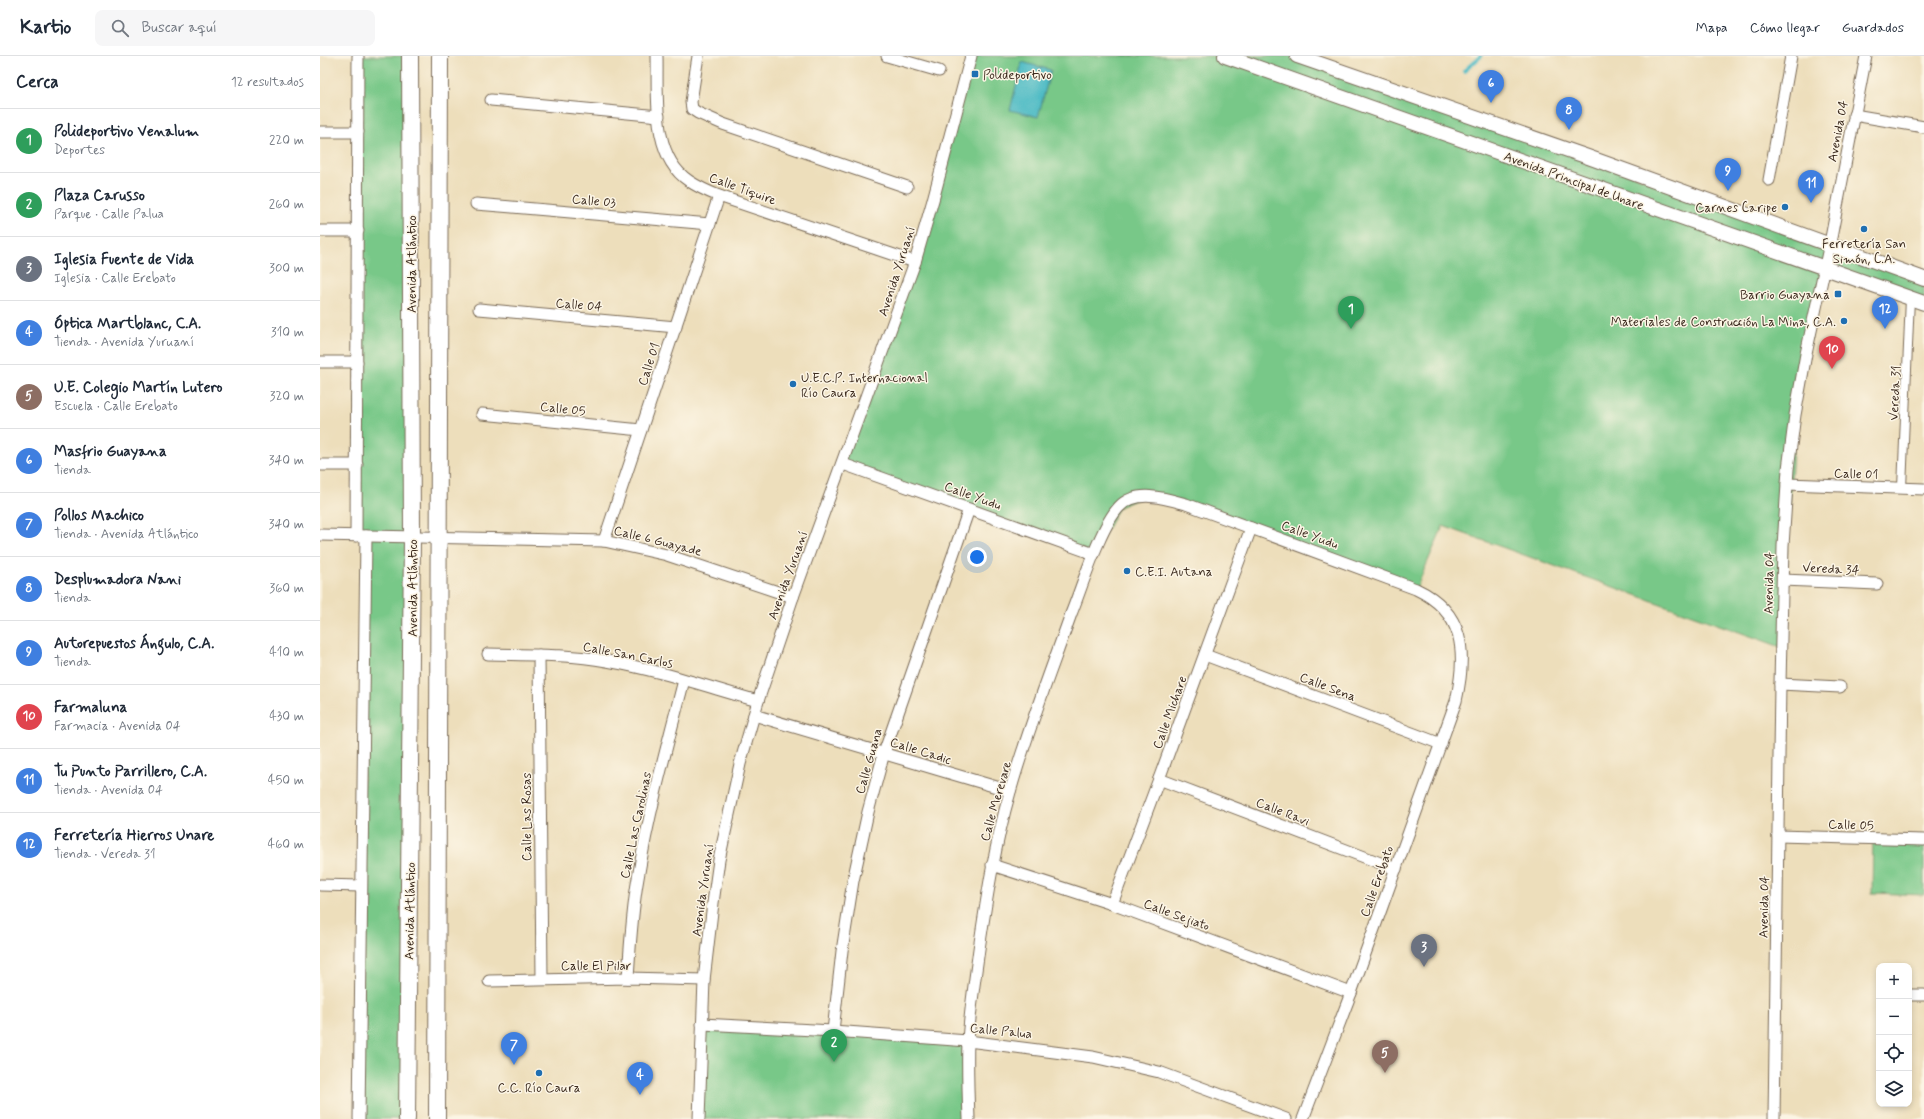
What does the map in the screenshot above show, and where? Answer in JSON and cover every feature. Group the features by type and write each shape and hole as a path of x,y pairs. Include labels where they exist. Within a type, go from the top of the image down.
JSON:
{"main road":[{"name":"Avenida Atlántico","path":"407,1119 412,536 410,56"},
{"name":"Avenida Atlántico","path":"437,1119 440,56"}],"street":[{"path":"358,56 356,465 361,536 361,886 359,1119"},
{"name":"Calle Tiquire","path":"657,56 659,116 666,152 674,168 688,181 719,196 915,262"},
{"path":"698,56 691,102 692,109 698,113 730,126 907,187"},
{"path":"887,56 939,70"},
{"name":"Avenida Yuruaní","path":"699,1119 704,980 719,860 735,786 758,701 793,597 843,464 915,262 935,193 970,56"},
{"name":"Avenida Principal de Unare","path":"1225,56 1250,60 1924,303"},
{"name":"Avenida Principal de Unare","path":"1297,56 1830,243 1924,279"},
{"path":"1769,180 1791,56"},
{"name":"Avenida 04","path":"1774,1119 1780,684 1787,484 1795,415 1866,56"},
{"path":"491,100 659,116"},
{"path":"1854,115 1924,127"},
{"path":"320,132 358,132"},
{"name":"Calle 01","path":"604,541 719,196"},
{"name":"Calle 03","path":"476,204 710,224"},
{"path":"320,231 358,231"},
{"name":"Vereda 31","path":"1902,488 1910,298"},
{"name":"Calle 04","path":"480,309 676,327"},
{"path":"320,362 357,362"},
{"name":"Calle 05","path":"482,414 641,430"},
{"name":"Calle Yudu","path":"843,464 1094,554"},
{"path":"320,465 356,465"},
{"name":"Calle 01","path":"1787,484 1924,489"},
{"name":"Calle Yudu","path":"1119,507 1130,499 1145,496 1164,498 1186,504 1416,589 1431,596 1443,606 1452,620 1462,649"},
{"name":"Calle Merevare","path":"969,1119 968,1041 974,987 992,865 1010,791 1060,646 1094,554 1108,523 1119,507"},
{"name":"Calle Guana","path":"833,1031 842,951 853,881 884,753 969,509"},
{"name":"Calle Michare","path":"1112,904 1160,779 1250,528"},
{"name":"Calle 6 Guayade","path":"320,535 604,541 667,555 793,597"},
{"name":"Vereda 34","path":"1783,580 1877,584"},
{"name":"Calle Erebato","path":"1303,1119 1351,993 1456,701 1461,680 1462,649"},
{"name":"Calle San Carlos","path":"488,654 582,657 607,661 684,680 758,701"},
{"name":"Calle Las Rosas","path":"539,655 542,979"},
{"name":"Calle Sena","path":"1205,655 1441,744"},
{"name":"Calle Las Carolinas","path":"628,978 631,923 639,873 649,823 684,680"},
{"path":"1780,684 1840,687"},
{"name":"Calle Cadic","path":"754,715 1010,791"},
{"name":"Calle Ravi","path":"1160,779 1396,869"},
{"name":"Calle 05","path":"1778,836 1924,840"},
{"name":"Calle Sejiato","path":"992,865 1112,904 1351,993"},
{"path":"320,885 361,886"},
{"name":"Calle El Pilar","path":"489,981 628,978 704,980"},
{"path":"1912,995 1924,995"},
{"name":"Calle Palua","path":"702,1024 833,1031 968,1041 1046,1050 1124,1063 1188,1082 1286,1119"}],"green space":[{"path":"358,56 410,56 407,1119 359,1119 366,536 356,536"},
{"path":"971,56 1297,56 1924,279 1924,303 1825,267 1795,415 1781,647 1443,526 1416,589 1186,504 1145,496 1119,507 1094,554 843,464 915,262"},
{"path":"1873,839 1924,840 1924,895 1872,893"},
{"path":"702,1024 968,1041 969,1119 699,1119"}],"water":[{"path":"1022,62 1051,70 1038,117 1010,110"}],"waterway":[{"path":"1464,71 1481,56"}],"place":[{"name":"Polideportivo","path":"975,74"},
{"name":"Masfrio Guayana","path":"1491,103"},
{"name":"Desplumadora Nani","path":"1569,130"},
{"name":"Autorepuestos Ángulo, C.A.","path":"1728,191"},
{"name":"Tu Punto Parrillero, C.A.","path":"1811,203"},
{"name":"Carnes Caripe","path":"1785,207"},
{"name":"Ferretería San Simón, C.A.","path":"1864,229"},
{"name":"Barrio Guayana","path":"1838,294"},
{"name":"Materiales de Construcción La Mina, C.A.","path":"1844,321"},
{"name":"Polideportivo Venalum","path":"1351,329"},
{"name":"Ferretería Hierros Unare","path":"1885,329"},
{"name":"Farmaluna","path":"1832,369"},
{"name":"U.E.C.P. Internacional Río Caura","path":"793,384"},
{"name":"C.E.I. Autana","path":"1127,571"},
{"name":"Iglesia Fuente de Vida","path":"1424,967"},
{"name":"Plaza Carusso","path":"834,1062"},
{"name":"Pollos Machico","path":"514,1065"},
{"name":"C.C. Río Caura","path":"539,1073"},
{"name":"U.E. Colegio Martín Lutero","path":"1385,1073"},
{"name":"Óptica Martblanc, C.A.","path":"640,1095"}]}
